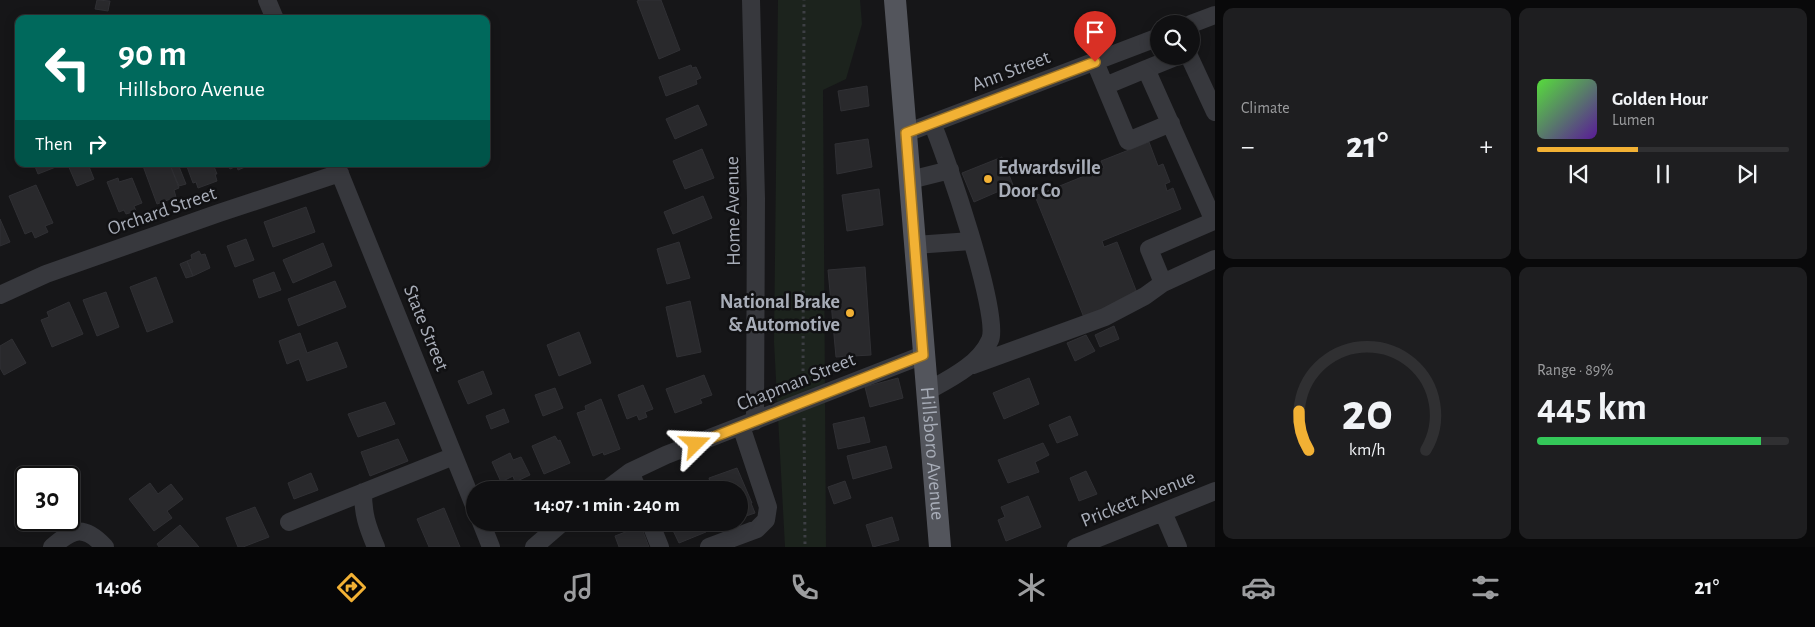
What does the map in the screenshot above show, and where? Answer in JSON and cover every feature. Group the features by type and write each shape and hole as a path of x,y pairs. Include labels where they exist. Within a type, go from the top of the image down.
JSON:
{"main road":[{"name":"Hillsboro Avenue","path":"896,0 923,355 940,547"}],"street":[{"path":"267,0 273,15"},
{"name":"Home Avenue","path":"708,547 757,529 766,520 768,507 748,424 756,199 751,0"},
{"path":"1200,21 1215,15"},
{"name":"Ann Street","path":"906,133 1150,41"},
{"path":"1095,62 1128,142 1170,123"},
{"path":"1105,86 1156,65"},
{"path":"1193,65 1215,112"},
{"path":"1146,69 1214,221 1150,249 1163,283"},
{"path":"932,123 950,170 985,287 992,338 983,353 968,367"},
{"name":"Orchard Street","path":"0,295 46,274 338,169"},
{"name":"State Street","path":"338,169 466,486"},
{"path":"910,180 950,170"},
{"path":"915,246 971,241"},
{"path":"926,392 968,367 1105,317 1146,296 1163,283 1215,259"},
{"name":"Chapman Street","path":"618,481 630,472 666,456 923,355"},
{"path":"289,522 454,456"},
{"path":"630,472 634,481"},
{"name":"Prickett Avenue","path":"1076,547 1215,491"},
{"path":"363,492 363,510 366,525 376,547"},
{"path":"1163,512 1178,547"},
{"path":"52,547 65,535 77,530 86,532 105,547"},
{"path":"485,531 491,547"},
{"path":"534,547 553,531"},
{"path":"654,531 660,547"}],"path":[{"path":"803,388 804,0"},
{"path":"804,413 805,547"}],"shaded area":[{"path":"778,0 860,0 862,24 846,79 823,90 826,547 785,547 774,342"}],"building":[{"path":"97,0 110,1 108,11 95,9"},
{"path":"661,0 680,50 659,59 637,1"},
{"path":"691,65 692,68 696,67 701,78 696,80 697,84 666,96 659,77"},
{"path":"867,86 869,106 841,111 838,91"},
{"path":"698,105 707,125 675,139 666,119"},
{"path":"868,139 872,167 837,174 835,144"},
{"path":"1149,142 1158,166 1163,164 1170,182 1165,184 1167,191 1173,188 1181,209 1102,241 1104,247 1117,242 1139,298 1085,320 1035,196 1104,168 1101,161"},
{"path":"702,149 714,178 685,189 673,161"},
{"name":"Edwardsville Door Co","path":"1002,157 1013,185 974,202 962,173"},
{"path":"35,167 56,167 38,174"},
{"path":"69,167 89,167 94,179 77,186"},
{"path":"143,167 171,167 179,188 174,190 176,197 157,204"},
{"path":"171,167 179,167 186,184 179,186"},
{"path":"187,167 214,167 217,181 198,188 196,182 193,183"},
{"path":"118,178 119,182 132,178 142,203 134,206 136,211 126,214 124,210 119,212 107,182"},
{"path":"36,185 53,223 45,226 48,232 35,238 32,231 25,234 9,196"},
{"path":"879,189 883,225 847,231 842,195"},
{"path":"703,196 712,218 673,234 664,212"},
{"path":"306,207 315,232 273,247 264,222"},
{"path":"0,219 10,242 0,246"},
{"path":"246,239 254,260 235,267 227,246"},
{"path":"679,242 690,278 667,284 657,249"},
{"path":"323,243 332,266 293,283 283,260"},
{"path":"199,251 201,255 205,254 210,268 193,276 187,261 192,259 191,255"},
{"path":"187,261 193,276 186,278 180,264"},
{"name":"National Brake & Automotive","path":"865,267 871,355 836,357 828,270"},
{"path":"274,272 281,290 259,298 253,280"},
{"path":"156,277 173,322 147,332 130,287"},
{"path":"335,281 346,307 298,326 288,299"},
{"path":"106,292 119,327 97,336 83,300"},
{"path":"690,301 701,352 677,357 666,307"},
{"path":"69,302 83,334 52,347 41,320 49,317 47,312"},
{"path":"1114,326 1119,339 1100,347 1095,335"},
{"path":"579,332 591,363 559,376 547,345"},
{"path":"300,333 307,353 337,342 347,367 307,381 299,359 287,364 279,341"},
{"path":"1086,335 1095,351 1075,361 1067,343"},
{"path":"12,339 26,363 4,375 0,368 0,346"},
{"path":"483,371 492,394 468,404 458,381"},
{"path":"704,375 712,395 700,399 702,403 675,413 666,389"},
{"path":"898,378 903,398 870,407 865,387"},
{"path":"1029,378 1039,404 1004,419 993,393"},
{"path":"643,385 653,409 645,412 647,417 639,420 637,415 627,419 618,395"},
{"path":"555,388 563,408 543,416 535,395"},
{"path":"601,399 620,449 604,455 603,452 593,456 577,413 586,410 585,406"},
{"path":"385,402 395,424 358,437 348,414"},
{"path":"504,409 509,422 491,429 486,416"},
{"path":"1070,416 1078,435 1057,443 1049,425"},
{"path":"864,417 870,442 838,449 833,424"},
{"path":"555,436 558,441 560,440 570,463 544,474 532,446"},
{"path":"398,439 408,461 370,476 361,452"},
{"path":"1043,443 1049,455 1035,462 1039,472 1008,483 998,460"},
{"path":"886,446 892,468 853,479 847,456"},
{"path":"510,453 513,460 521,457 530,475 517,481 515,481 513,476 501,481 492,462"},
{"path":"737,468 743,481 710,481 709,478"},
{"path":"1086,471 1097,494 1079,501 1070,478"},
{"path":"311,473 318,490 294,499 288,483"},
{"path":"845,481 851,498 834,504 828,487"},
{"path":"150,483 158,494 171,484 183,499 167,511 172,518 154,531 129,499"},
{"path":"748,494 752,503 755,513 748,515"},
{"path":"1028,496 1041,527 1006,541 998,520 1005,517 1001,507"},
{"path":"255,507 269,537 243,547 238,547 226,518"},
{"path":"444,508 460,547 429,547 417,519"},
{"path":"892,517 899,540 873,547 866,525"},
{"path":"180,525 199,547 159,547 157,544"},
{"path":"628,531 643,531 649,547 619,547 615,536"},
{"path":"673,531 706,531 706,532 679,543"}],"place":[{"name":"Edwardsville Door Co","path":"988,179"},
{"name":"National Brake & Automotive","path":"850,313"}],"route":[{"path":"696,444 923,355 906,133 1095,62"}]}
